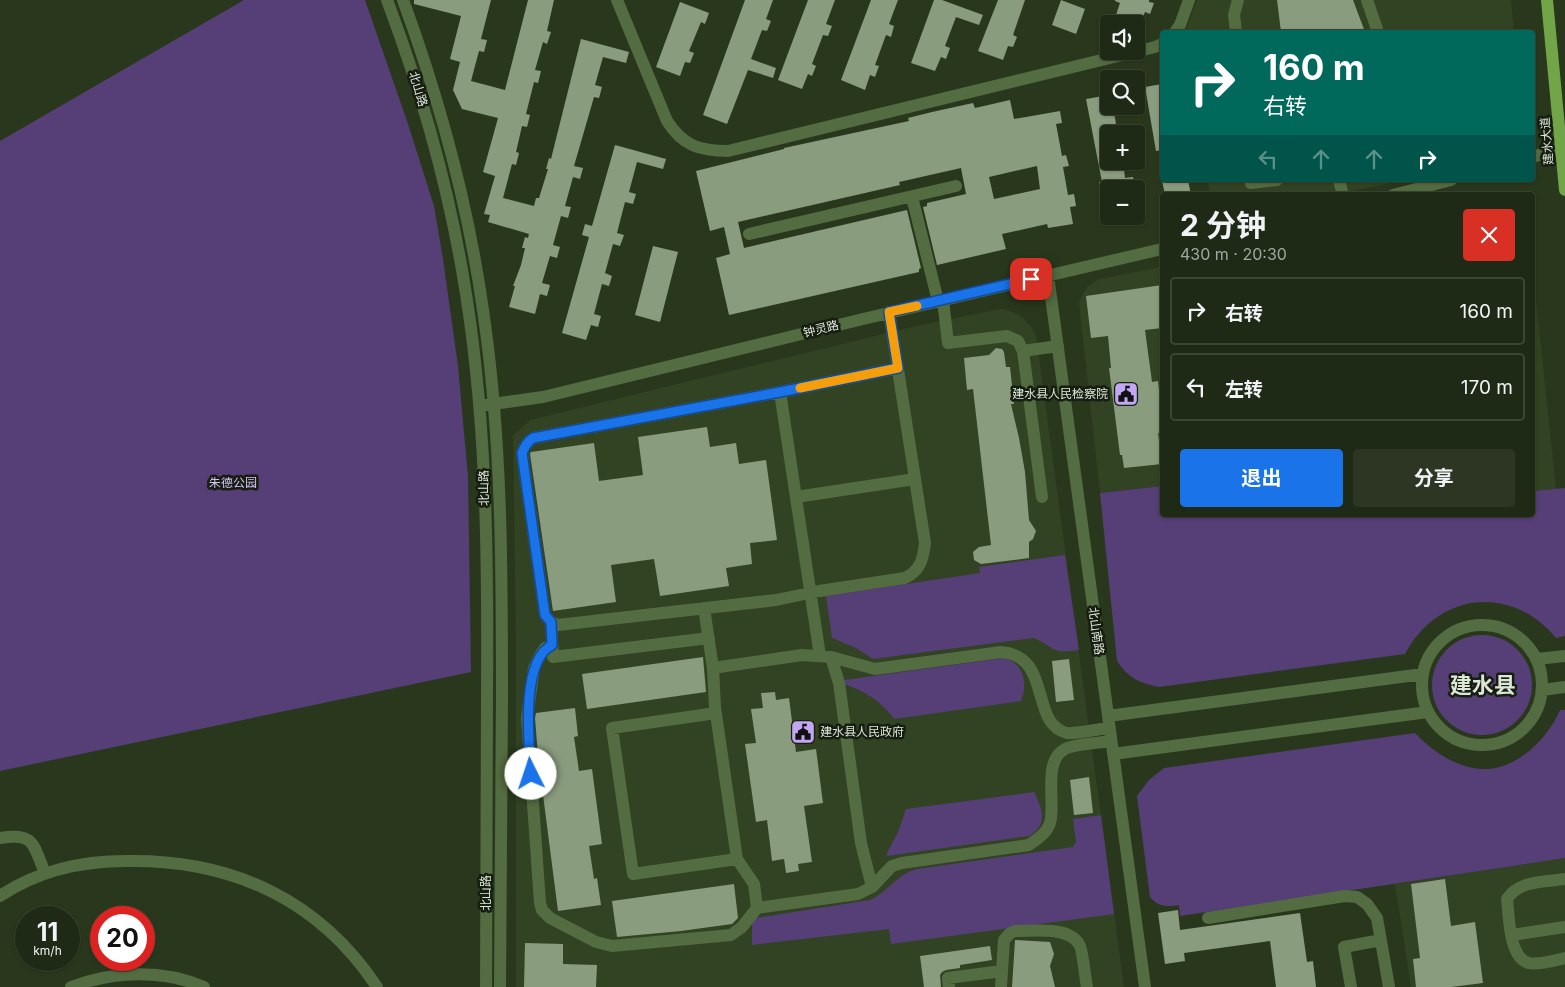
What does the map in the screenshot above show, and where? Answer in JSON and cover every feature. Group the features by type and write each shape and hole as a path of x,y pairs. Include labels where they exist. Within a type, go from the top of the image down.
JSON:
{"main road":[{"name":"建水大道","path":"1547,0 1563,147 1565,190"}],"street":[{"name":"北山路","path":"387,0 420,94 445,184 469,312 479,405 483,458 487,620 486,987"},
{"name":"北山路","path":"403,0 434,89 459,181 483,310 494,404 498,457 502,620 500,987"},
{"path":"617,0 667,121 679,136 687,142 695,147 710,151 728,151 1160,45"},
{"path":"1176,30 1189,0"},
{"path":"1236,30 1234,16 1238,0"},
{"path":"1367,0 1377,30"},
{"path":"1535,156 1563,147"},
{"path":"1404,192 1443,182"},
{"path":"749,234 956,186"},
{"path":"912,197 940,300 948,343 1007,336 1018,341 1023,351 1042,496"},
{"name":"钟灵路","path":"479,405 543,397 889,312 1160,249"},
{"name":"北山南路","path":"1048,275 1144,987"},
{"path":"889,312 898,368 925,543 923,560 917,571 906,578 776,600 558,625 551,622 545,615 522,453 525,444 529,440 898,368"},
{"path":"1023,351 1058,346"},
{"path":"780,392 811,593 826,656 839,683 861,843 872,887"},
{"path":"796,497 915,478"},
{"path":"704,608 736,859 754,884 757,908"},
{"path":"551,622 553,656 709,638"},
{"path":"1477,624 1499,627 1510,631 1529,646 1536,659 1542,680 1542,690 1534,716 1526,726 1507,740 1483,746 1459,741 1440,728 1428,712 1423,698 1421,687 1423,674 1425,664 1437,644 1455,631 1477,624"},
{"path":"552,645 545,648 534,668 527,718 540,903 542,910 550,918 596,942 620,946 731,935 742,927 757,908 858,894 879,882 892,866 902,862 1029,846 1040,837 1050,822 1052,769 1056,758 1066,749 1109,728"},
{"path":"713,668 802,655 826,656 875,669 1001,652 1010,653 1031,668 1048,717 1057,728 1068,733 1109,728 1423,674"},
{"path":"1536,659 1565,656"},
{"path":"1542,690 1565,687"},
{"path":"1113,754 1428,712"},
{"path":"716,713 612,728 624,816 633,874 736,859"},
{"path":"0,838 18,835 27,839 34,845 45,873"},
{"path":"0,896 24,882 45,873 76,864 151,861 196,866 237,876 276,894 327,928 353,954 377,987"},
{"path":"1565,879 1524,885 1510,894 1507,899 1514,950 1521,958 1530,964 1565,958"},
{"path":"1208,918 1345,896 1357,897 1373,910 1377,918 1389,987"},
{"path":"1512,935 1565,927"},
{"path":"1001,987 1004,940 1010,933 1015,931 1059,932 1073,938 1080,945 1087,987"},
{"path":"1350,987 1344,947 1381,940"},
{"path":"949,987 948,978 1002,971"},
{"path":"71,987 92,979 118,974 180,979 204,987"}],"shaded area":[{"path":"1197,0 1511,0 1514,30 1186,30"},
{"path":"1208,182 1395,182 1348,192 1210,192"},
{"name":"建水县人民检察院","path":"1160,267 1160,486 1100,493 1079,302 1087,287 1099,279"},
{"path":"1535,290 1556,489 1535,491"},
{"path":"1000,309 1021,316 1036,335 1124,987 516,987 516,641 513,436 530,420 908,328"},
{"path":"1565,858 1565,987 1411,987 1395,884"}],"green space":[{"name":"朱德公园","path":"244,0 365,0 408,124 434,206 458,366 468,477 471,672 0,771 0,141"},
{"path":"1160,486 1160,517 1535,517 1535,491 1565,488 1565,636 1556,638 1538,621 1518,609 1497,603 1476,602 1455,607 1436,618 1419,633 1405,654 1159,687 1146,684 1130,676 1117,661 1100,493"},
{"path":"1065,555 1079,650 1058,651 1034,638 873,659 856,648 832,638 826,596 980,573 979,567"},
{"path":"1482,635 1501,639 1518,649 1528,666 1532,685 1528,704 1518,721 1501,731 1482,735 1463,731 1446,721 1436,704 1432,685 1436,666 1446,649 1463,639"},
{"path":"1004,658 1016,664 1023,675 1024,688 1021,701 894,719 872,697 844,684 844,680"},
{"path":"1560,710 1565,710 1565,858 1180,916 1179,905 1163,906 1156,903 1150,897 1137,796 1149,780 1164,768 1415,733 1438,753 1456,763 1475,768 1497,768 1520,758 1540,741 1555,721"},
{"path":"1034,792 1042,816 1039,826 1029,836 887,856 906,809"},
{"path":"1101,815 1114,914 891,944 889,929 752,945 752,924 755,918 870,900 904,874 917,869 1073,847 1076,842 1073,819"}],"building":[{"path":"414,0 491,0 481,39 487,40 484,52 479,51 471,81 505,90 528,0 554,0 547,31 551,32 547,44 543,42 535,70 541,71 538,83 534,82 526,114 530,115 527,127 522,126 516,152 519,153 516,165 512,164 503,198 534,206 536,198 539,198 548,169 546,169 549,158 551,159 581,39 629,52 626,63 603,57 595,85 602,87 599,98 594,97 574,166 583,168 580,179 573,177 565,206 571,207 568,218 561,216 553,245 560,247 557,258 550,256 542,283 550,285 547,296 540,294 535,314 509,307 515,286 513,286 525,248 522,248 525,237 528,238 529,234 488,222 490,215 484,214 495,176 483,172 498,118 462,109 453,90 460,62 450,59 461,16 414,4"},
{"path":"745,0 773,0 766,19 771,21 767,31 762,30 751,59 776,68 773,78 748,70 727,124 703,115"},
{"path":"808,0 835,0 826,24 832,26 828,36 823,35 812,64 816,66 812,76 808,74 802,89 778,80"},
{"path":"871,0 898,0 889,24 894,26 891,37 886,35 875,65 879,66 875,77 870,75 865,90 841,80"},
{"path":"934,0 942,0 983,15 979,25 956,17 945,46 950,48 946,59 941,57 935,71 911,63"},
{"path":"998,0 1025,0 1013,35 1017,37 1013,47 1008,46 1003,60 978,51"},
{"path":"1061,0 1085,9 1076,34 1052,25"},
{"path":"1149,0 1149,2 1154,3 1150,14 1145,12 1144,15 1116,15 1120,3 1115,1"},
{"path":"1277,0 1353,0 1364,30 1281,30"},
{"path":"680,2 709,13 705,24 701,22 689,51 694,53 690,63 685,62 680,76 656,67"},
{"path":"1160,84 1160,150 1156,151 1145,87"},
{"path":"1100,97 1100,115 1114,115 1116,124 1100,125 1100,170 1124,170 1125,178 1133,177 1134,180 1102,180 1086,99"},
{"path":"1010,100 1014,119 1060,111 1062,123 1056,124 1062,156 1066,155 1069,166 1063,167 1068,195 1074,194 1076,206 1070,207 1073,224 1048,228 1047,224 1002,234 1006,249 937,265 923,207 927,206 927,203 966,194 961,168 899,182 900,185 738,222 744,248 907,210 921,268 919,272 729,315 716,258 730,254 724,227 710,231 696,171 784,148 909,121 908,118 932,112 973,103 975,108","holes":["1037,166 1040,189 994,199 989,177"]},
{"path":"615,145 666,159 663,169 637,162 629,192 636,194 633,204 625,202 617,233 624,235 620,246 613,244 605,273 612,276 609,286 602,284 594,314 601,316 598,327 591,325 586,340 562,333 589,237 582,235 585,224 592,226"},
{"path":"1162,182 1188,182 1190,192 1164,192"},
{"path":"653,246 678,252 660,322 635,315"},
{"path":"1160,285 1160,328 1145,330 1152,382 1158,381 1160,400 1160,433 1158,433 1160,464 1124,468 1122,455 1120,455 1109,368 1111,368 1108,336 1091,338 1086,296"},
{"path":"996,348 1002,349 1006,367 1010,367 1014,404 1011,404 1025,472 1029,520 1036,531 1033,539 1029,542 1029,558 981,564 974,560 973,552 979,547 991,545 973,389 967,390 964,358 989,355"},
{"path":"707,427 710,447 736,443 739,464 766,460 777,540 750,543 752,564 726,568 729,586 660,596 654,559 611,565 616,602 553,611 531,452 594,443 599,481 643,475 638,437"},
{"path":"703,657 706,692 587,709 582,674"},
{"path":"1069,659 1074,700 1056,702 1052,661"},
{"path":"775,692 776,700 789,698 796,752 816,749 823,803 804,806 812,862 798,864 799,871 786,873 784,859 772,861 767,820 756,822 745,744 756,743 751,709 763,708 761,693"},
{"path":"575,708 578,736 574,737 579,771 592,769 602,844 589,846 594,879 597,878 601,905 558,911 538,756 535,718 536,713"},
{"path":"1089,777 1093,813 1074,815 1070,780"},
{"path":"1445,879 1451,926 1475,922 1483,983 1451,987 1416,987 1413,959 1420,958 1411,884"},
{"path":"734,884 738,918 732,924 617,937 612,901"},
{"path":"1178,910 1180,930 1300,913 1307,962 1313,961 1316,987 1276,987 1270,941 1184,953 1185,961 1165,964 1158,913"},
{"path":"1015,940 1050,942 1054,954 1050,966 1055,987 1012,987"},
{"path":"525,943 563,944 563,964 597,965 596,987 524,987"},
{"path":"990,946 992,960 960,965 960,968 946,970 940,975 941,987 924,987 920,956"}],"slow traffic":[{"path":"800,388 898,368 889,312 917,306"}],"place":[{"name":"建水县人民检察院","path":"1126,394"},
{"name":"建水县人民政府","path":"803,732"}],"district":[{"name":"建水县","path":"1483,685"}],"route":[{"path":"531,774 527,718 534,668 545,648 552,645 551,622 545,615 522,453 525,444 529,440 898,368 889,312 1031,279"}]}
